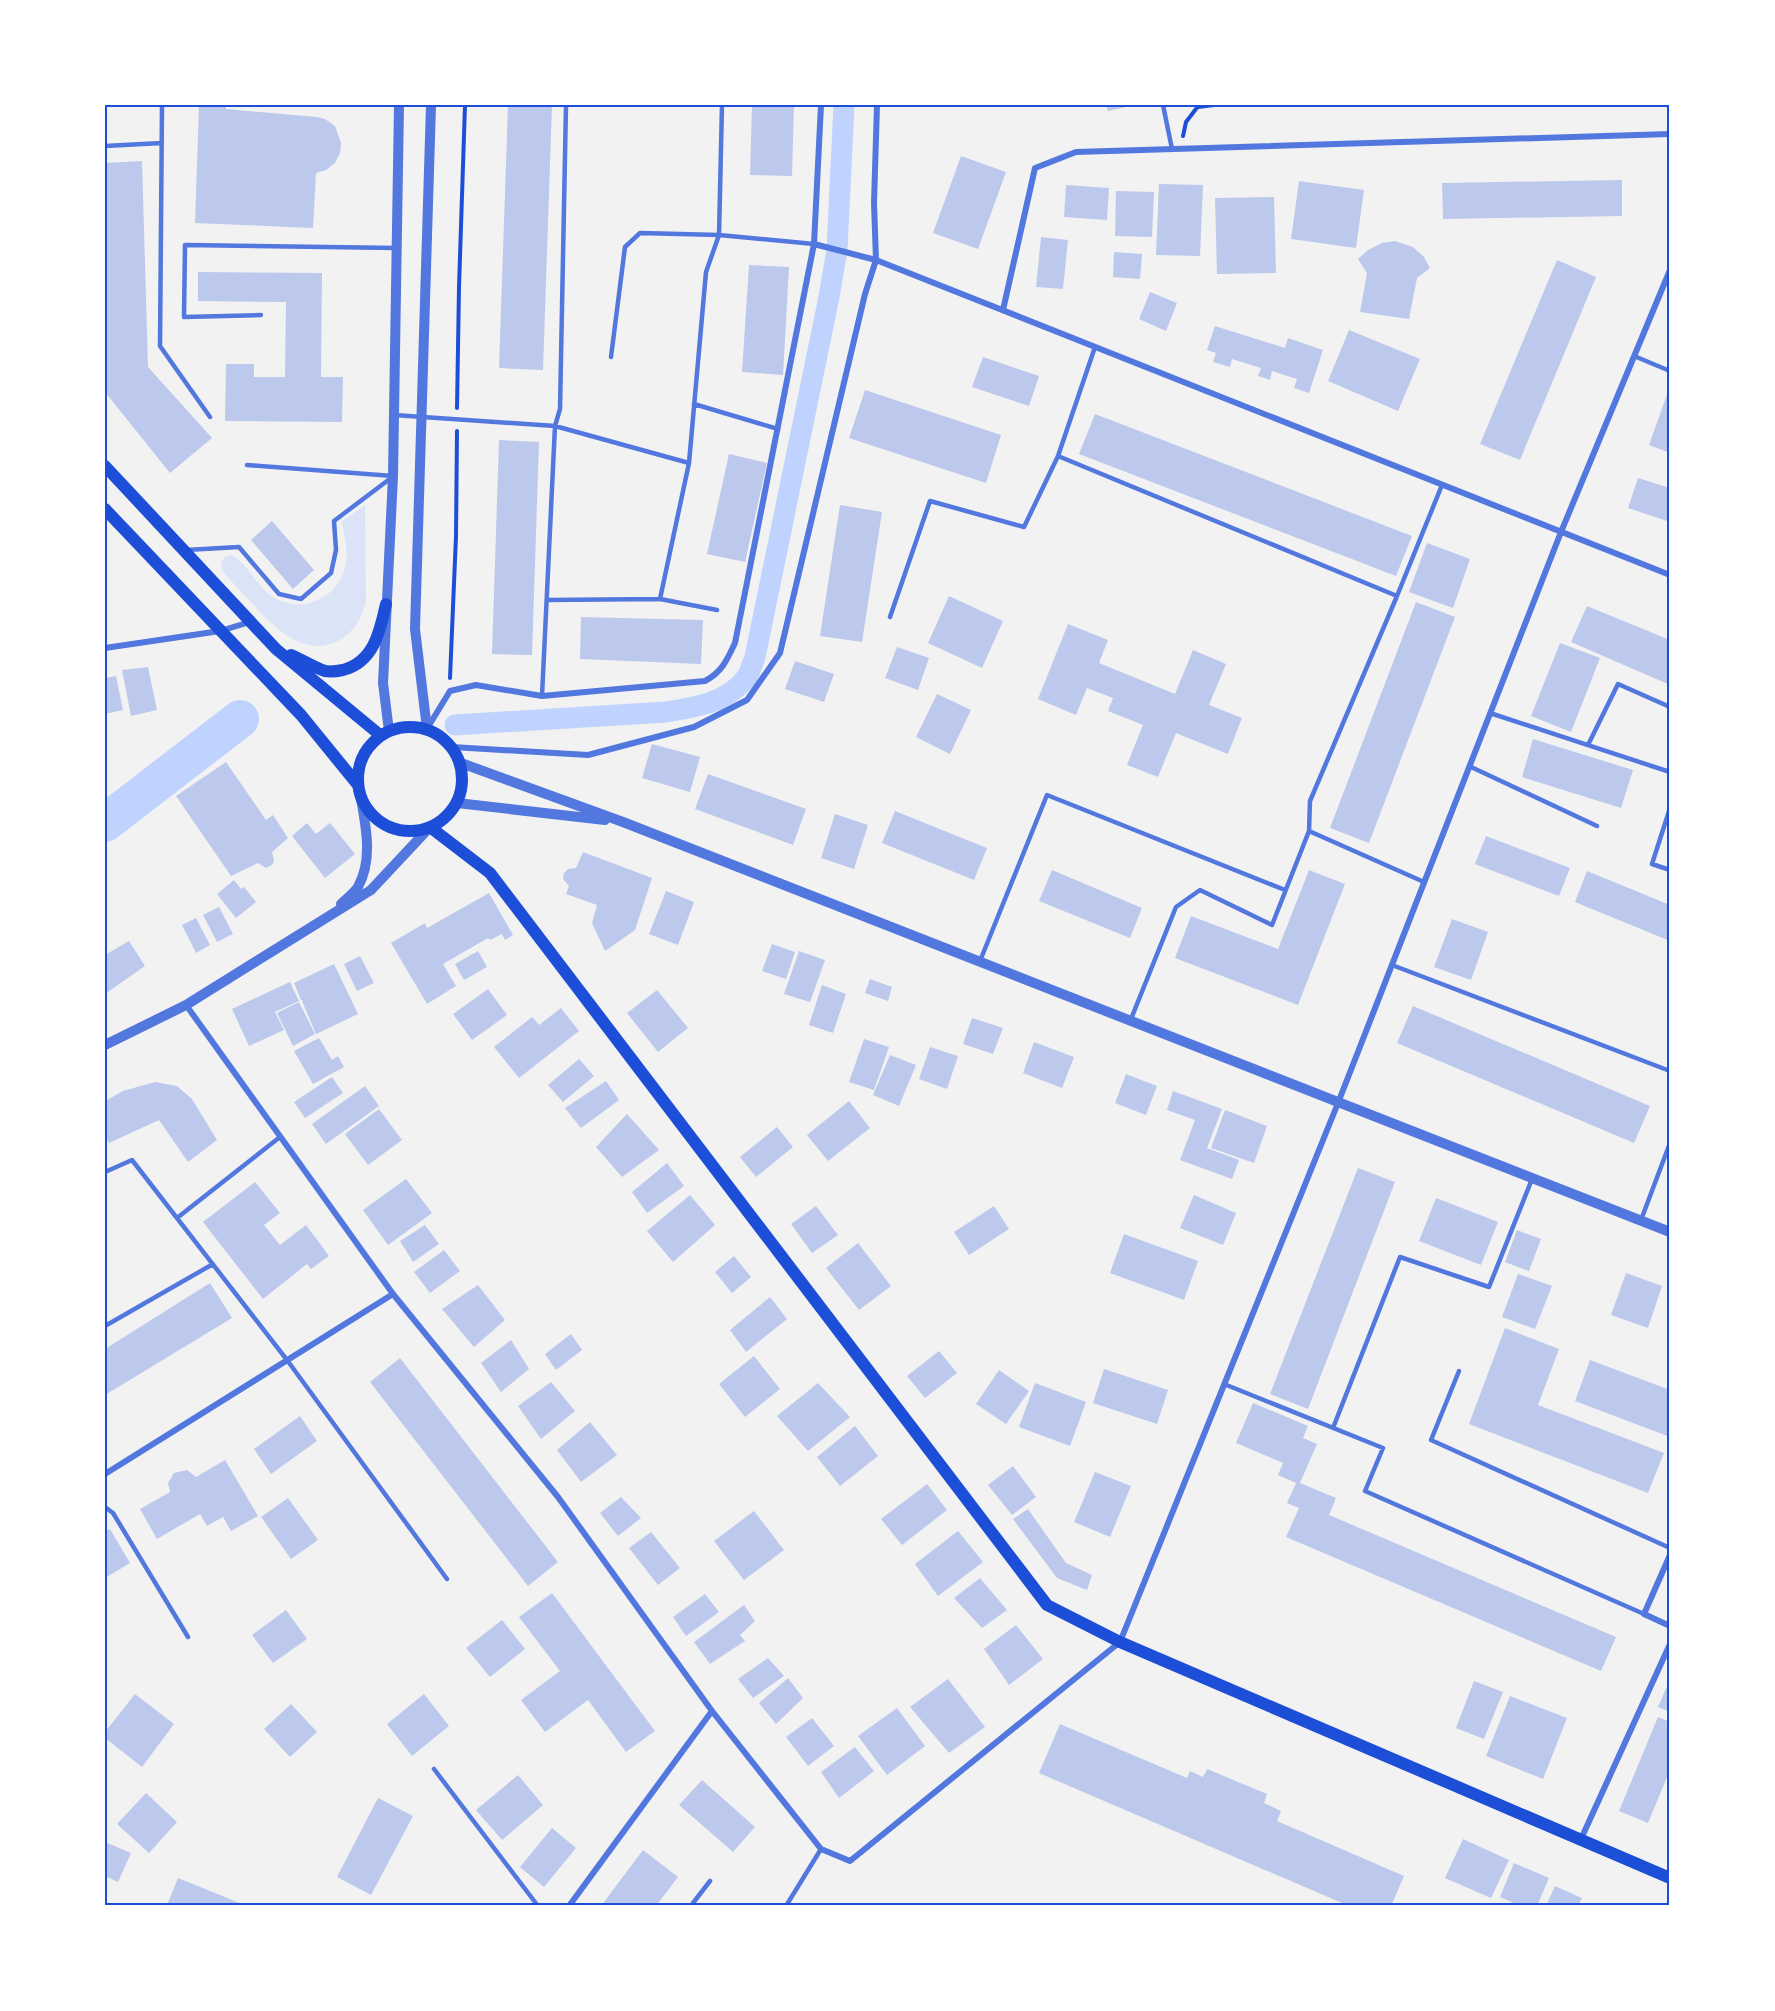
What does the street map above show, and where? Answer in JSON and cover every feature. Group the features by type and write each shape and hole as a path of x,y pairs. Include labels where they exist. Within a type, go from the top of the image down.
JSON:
{"main road":[{"path":"105,466 276,649 384,733"},
{"path":"105,509 301,715 358,784"},
{"path":"276,649 328,672 354,667 372,648 386,604"},
{"path":"414,726 441,736 452,747 461,763 462,790 457,803 441,821 430,827 414,831 398,830 376,818 361,799 358,770 362,757 370,744 384,733 401,727 414,726"},
{"path":"430,827 490,873 1047,1605 1120,1642 1670,1878"}],"street":[{"path":"384,733 383,683 393,477 399,105"},
{"path":"427,729 415,628 431,105"},
{"path":"427,729 450,691 476,685 542,696 705,681 717,674 725,664 735,643 814,244 821,105"},
{"path":"452,747 588,755 694,727 747,700 780,653 862,306 876,260 874,203 877,105"},
{"path":"1003,310 1035,168 1076,152 1670,134"},
{"path":"814,244 876,260 1670,575"},
{"path":"186,1005 393,1294 558,1497 712,1711 821,1849 850,1861 1120,1642 1338,1103 1561,531 1670,270"},
{"path":"105,648 220,631 250,621"},
{"path":"461,763 623,822 1670,1232"},
{"path":"328,918 357,887 366,861 367,834 361,799"},
{"path":"457,803 623,822"},
{"path":"105,1045 186,1005 371,890 430,827"},
{"path":"105,1474 393,1294"},
{"path":"1670,1555 1644,1614 1670,1626"},
{"path":"1581,1840 1670,1644"},
{"path":"569,1906 712,1711"}],"lane":[{"path":"162,105 160,346 210,417"},
{"path":"542,696 555,426 561,409 566,105"},
{"path":"660,599 689,463 706,272 719,235 722,105"},
{"path":"1163,105 1172,149"},
{"path":"105,146 162,142"},
{"path":"611,357 625,247 640,233 719,235 814,244"},
{"path":"261,315 184,317 185,245 397,248"},
{"path":"890,617 930,501 1024,527 1058,456 1095,347"},
{"path":"1634,356 1670,371"},
{"path":"694,404 778,429"},
{"path":"394,415 555,426 689,463"},
{"path":"1058,456 1397,596"},
{"path":"248,465 393,477"},
{"path":"183,550 239,547 279,594 301,599 331,573 336,550 334,521 393,477"},
{"path":"1130,1022 1176,907 1200,890 1272,925 1309,831 1310,801 1442,485"},
{"path":"547,600 660,599 717,610"},
{"path":"1588,745 1618,684 1670,707"},
{"path":"1490,714 1670,772"},
{"path":"1469,766 1597,826"},
{"path":"979,962 1047,795 1286,890"},
{"path":"1670,808 1652,864 1670,870"},
{"path":"1309,831 1424,882"},
{"path":"1392,965 1670,1071"},
{"path":"177,1218 280,1137"},
{"path":"1641,1220 1670,1143"},
{"path":"105,1172 132,1160 287,1360 447,1579"},
{"path":"1333,1428 1400,1257 1489,1287 1532,1178"},
{"path":"105,1326 213,1264"},
{"path":"1459,1371 1431,1440 1670,1548"},
{"path":"1224,1383 1383,1448 1365,1491 1644,1614"},
{"path":"105,1507 113,1513 188,1637"},
{"path":"434,1769 538,1906"},
{"path":"786,1906 821,1849"},
{"path":"697,1906 693,1903 710,1881"}],"path":[{"path":"450,691 456,536 459,287 465,105"},
{"path":"1181,149 1186,122 1199,106 1214,105"}],"shaded area":[{"path":"365,505 366,600 357,624 338,641 312,646 288,636 257,609 221,567 224,558 232,555 275,598 286,603 298,604 320,599 337,585 343,575 346,563 346,542 342,521"}],"building":[{"path":"199,105 226,105 226,109 317,117 335,126 341,143 340,153 335,163 326,170 316,173 313,228 195,223"},
{"path":"508,105 552,105 543,370 499,368"},
{"path":"752,105 794,105 792,176 750,175"},
{"path":"1106,105 1130,105 1130,106 1108,111"},
{"path":"961,156 1006,172 978,249 933,233"},
{"path":"142,161 148,367 212,438 170,473 105,392 105,163"},
{"path":"1622,180 1622,216 1443,219 1442,183"},
{"path":"1299,181 1364,190 1356,248 1291,239"},
{"path":"1159,184 1203,185 1200,256 1156,255"},
{"path":"1066,185 1109,188 1107,220 1064,217"},
{"path":"1116,191 1154,192 1152,237 1115,236"},
{"path":"1274,197 1276,273 1217,274 1215,198"},
{"path":"1041,237 1068,240 1063,289 1036,287"},
{"path":"1395,241 1413,247 1424,257 1430,268 1417,278 1409,319 1360,312 1367,273 1358,259 1368,250 1382,243"},
{"path":"1114,252 1142,254 1140,279 1113,277"},
{"path":"1557,260 1596,277 1520,460 1480,444"},
{"path":"749,265 789,267 783,375 742,372"},
{"path":"198,272 322,273 321,377 343,377 342,422 225,421 226,364 254,364 254,377 285,377 286,302 198,301"},
{"path":"1150,292 1177,303 1166,331 1139,319"},
{"path":"1215,326 1285,348 1288,338 1323,350 1309,393 1294,388 1297,379 1272,371 1270,380 1258,376 1261,368 1232,359 1230,367 1213,362 1216,353 1207,350"},
{"path":"1349,330 1420,359 1398,411 1328,381"},
{"path":"983,357 1039,376 1029,406 972,387"},
{"path":"1670,386 1670,453 1649,445"},
{"path":"865,390 1001,435 986,483 849,438"},
{"path":"1095,414 1412,536 1396,576 1079,454"},
{"path":"499,440 539,442 532,655 492,654"},
{"path":"729,454 767,463 745,562 707,554"},
{"path":"1638,478 1670,488 1670,522 1628,508"},
{"path":"840,505 882,512 862,642 820,636"},
{"path":"272,521 314,570 293,589 251,540"},
{"path":"1427,543 1470,559 1453,608 1409,592"},
{"path":"949,596 1003,621 982,668 928,643"},
{"path":"1416,602 1455,617 1369,843 1330,828"},
{"path":"1587,606 1670,640 1670,685 1571,642"},
{"path":"581,617 703,620 701,664 580,659"},
{"path":"1068,624 1108,640 1099,663 1175,694 1193,650 1226,664 1209,705 1242,718 1228,754 1176,733 1158,777 1127,765 1143,725 1108,711 1113,698 1087,688 1076,715 1038,699"},
{"path":"1560,643 1600,658 1571,732 1531,716"},
{"path":"897,647 929,658 918,690 885,678"},
{"path":"795,661 834,674 824,702 785,689"},
{"path":"148,667 157,710 131,716 122,670"},
{"path":"116,676 123,710 105,714 105,678"},
{"path":"937,694 971,710 950,754 916,737"},
{"path":"1533,739 1633,770 1621,808 1522,777"},
{"path":"652,744 700,757 690,792 642,778"},
{"path":"226,762 266,820 273,815 288,838 272,852 274,861 272,865 266,868 258,863 231,876 176,796"},
{"path":"708,774 806,809 793,845 695,809"},
{"path":"895,811 987,848 974,880 882,843"},
{"path":"835,814 868,825 854,869 821,858"},
{"path":"307,823 316,834 330,823 355,854 325,878 292,836"},
{"path":"1486,836 1570,868 1559,896 1475,864"},
{"path":"583,852 652,878 635,930 605,951 592,923 597,905 566,894 569,886 563,879 564,873 568,869 576,868"},
{"path":"1052,870 1142,908 1130,938 1039,901"},
{"path":"1309,870 1345,884 1298,1005 1175,958 1191,916 1278,949"},
{"path":"1587,871 1670,905 1670,941 1575,902"},
{"path":"234,880 241,889 244,887 256,902 236,918 217,894"},
{"path":"666,891 694,902 678,945 649,934"},
{"path":"489,893 513,935 505,940 502,934 490,940 488,938 443,964 456,986 427,1004 391,943 425,923 427,928"},
{"path":"219,907 233,934 217,942 203,915"},
{"path":"196,918 210,945 196,953 182,925"},
{"path":"1452,919 1488,932 1471,980 1434,967"},
{"path":"129,941 145,966 105,994 105,955"},
{"path":"772,944 795,952 786,979 762,971"},
{"path":"478,951 487,967 464,980 455,964"},
{"path":"799,951 825,960 810,1002 784,994"},
{"path":"360,956 374,983 357,991 344,964"},
{"path":"334,964 358,1014 316,1034 294,983"},
{"path":"870,979 892,987 888,1001 865,993"},
{"path":"290,982 299,1001 275,1012 284,1030 249,1046 232,1009"},
{"path":"822,985 846,994 833,1033 809,1025"},
{"path":"488,989 507,1015 472,1040 453,1014"},
{"path":"657,990 688,1028 658,1052 627,1013"},
{"path":"299,1002 315,1034 293,1046 277,1013"},
{"path":"1413,1006 1650,1106 1634,1143 1397,1043"},
{"path":"561,1008 579,1031 519,1078 494,1047 532,1017 539,1025"},
{"path":"972,1018 1003,1028 993,1054 963,1044"},
{"path":"319,1038 332,1060 338,1056 344,1067 313,1084 294,1051"},
{"path":"864,1039 889,1047 874,1090 849,1082"},
{"path":"1034,1042 1074,1057 1062,1088 1023,1073"},
{"path":"930,1047 958,1056 947,1089 919,1079"},
{"path":"890,1055 916,1065 899,1106 873,1095"},
{"path":"579,1059 594,1076 563,1102 548,1085"},
{"path":"1126,1074 1157,1086 1146,1115 1115,1103"},
{"path":"332,1077 343,1093 305,1118 294,1102"},
{"path":"606,1081 619,1100 581,1128 565,1108"},
{"path":"155,1082 177,1086 192,1099 217,1140 188,1162 159,1120 109,1143 105,1135 105,1101 123,1091"},
{"path":"365,1086 379,1106 326,1144 312,1124"},
{"path":"1173,1091 1222,1109 1207,1148 1239,1160 1232,1179 1180,1160 1195,1120 1167,1110"},
{"path":"849,1101 870,1128 828,1161 807,1135"},
{"path":"379,1109 402,1140 368,1165 345,1134"},
{"path":"1225,1110 1267,1126 1254,1163 1211,1148"},
{"path":"627,1114 659,1150 622,1177 596,1147"},
{"path":"777,1127 793,1147 756,1177 740,1157"},
{"path":"667,1163 684,1186 647,1213 632,1192"},
{"path":"1358,1168 1395,1182 1308,1409 1270,1394"},
{"path":"406,1179 432,1213 388,1245 363,1210"},
{"path":"255,1182 280,1213 264,1225 280,1245 306,1225 329,1256 311,1269 307,1264 263,1299 203,1222"},
{"path":"690,1195 715,1225 673,1262 647,1231"},
{"path":"1194,1195 1236,1213 1223,1245 1180,1228"},
{"path":"1436,1198 1498,1222 1481,1265 1419,1241"},
{"path":"816,1206 838,1235 812,1253 791,1224"},
{"path":"994,1206 1009,1229 969,1255 954,1232"},
{"path":"425,1225 439,1244 413,1262 400,1241"},
{"path":"1517,1230 1541,1239 1529,1271 1505,1262"},
{"path":"1124,1234 1198,1261 1184,1300 1110,1273"},
{"path":"858,1243 891,1286 859,1310 826,1268"},
{"path":"444,1250 460,1271 430,1293 414,1272"},
{"path":"734,1256 751,1277 732,1293 715,1272"},
{"path":"1626,1273 1662,1286 1648,1328 1611,1315"},
{"path":"1518,1274 1552,1286 1535,1329 1502,1317"},
{"path":"210,1283 232,1318 105,1395 105,1349"},
{"path":"478,1285 505,1320 474,1347 442,1309"},
{"path":"770,1297 787,1319 746,1352 730,1330"},
{"path":"1505,1328 1559,1349 1538,1405 1664,1453 1648,1493 1469,1424"},
{"path":"571,1334 582,1350 556,1370 545,1354"},
{"path":"511,1340 529,1369 501,1392 481,1363"},
{"path":"939,1351 957,1373 925,1398 907,1376"},
{"path":"754,1356 780,1389 745,1417 719,1384"},
{"path":"400,1358 558,1562 528,1586 370,1382"},
{"path":"1590,1360 1670,1390 1670,1437 1575,1401"},
{"path":"1104,1369 1168,1390 1157,1424 1093,1403"},
{"path":"999,1370 1029,1391 1006,1424 976,1404"},
{"path":"551,1382 575,1411 541,1439 518,1406"},
{"path":"818,1383 850,1417 808,1451 777,1416"},
{"path":"1035,1383 1086,1402 1070,1446 1019,1427"},
{"path":"1253,1403 1308,1426 1303,1438 1317,1444 1300,1483 1336,1498 1329,1515 1616,1637 1601,1671 1286,1537 1299,1508 1287,1503 1296,1483 1278,1475 1283,1463 1236,1443"},
{"path":"300,1416 317,1441 271,1474 254,1449"},
{"path":"590,1422 617,1455 581,1482 557,1450"},
{"path":"855,1426 878,1456 840,1486 817,1457"},
{"path":"225,1460 258,1516 231,1531 223,1517 207,1526 200,1514 157,1539 140,1509 170,1492 168,1483 174,1473 187,1470 196,1477"},
{"path":"1013,1466 1036,1497 1012,1515 988,1485"},
{"path":"1095,1472 1131,1486 1110,1537 1074,1522"},
{"path":"927,1484 947,1510 902,1545 881,1519"},
{"path":"621,1497 641,1518 618,1536 600,1513"},
{"path":"288,1498 318,1540 291,1559 261,1517"},
{"path":"1028,1509 1066,1563 1092,1575 1087,1590 1057,1578 1013,1519"},
{"path":"754,1511 784,1550 744,1580 714,1541"},
{"path":"110,1529 130,1563 105,1578 105,1531"},
{"path":"958,1531 983,1562 938,1596 915,1564"},
{"path":"651,1532 680,1568 658,1585 629,1548"},
{"path":"980,1578 1007,1610 982,1628 954,1598"},
{"path":"552,1593 655,1731 626,1752 588,1700 545,1732 521,1700 560,1671 519,1617"},
{"path":"705,1594 719,1612 686,1636 673,1617"},
{"path":"744,1605 755,1621 740,1635 745,1641 710,1664 694,1642"},
{"path":"286,1610 307,1639 273,1663 252,1635"},
{"path":"502,1620 525,1649 490,1677 466,1648"},
{"path":"1016,1625 1043,1659 1009,1685 984,1649"},
{"path":"768,1658 784,1676 753,1698 738,1679"},
{"path":"788,1678 803,1698 776,1724 759,1703"},
{"path":"948,1679 985,1727 949,1753 910,1707"},
{"path":"1670,1679 1670,1712 1658,1707"},
{"path":"1474,1681 1503,1692 1484,1739 1456,1728"},
{"path":"135,1694 174,1724 142,1767 105,1738 105,1732"},
{"path":"424,1694 449,1726 412,1756 387,1724"},
{"path":"1510,1696 1567,1718 1543,1779 1486,1756"},
{"path":"291,1704 317,1732 290,1757 264,1729"},
{"path":"897,1708 925,1746 887,1775 858,1736"},
{"path":"1658,1717 1670,1722 1670,1770 1648,1823 1619,1811"},
{"path":"812,1718 834,1746 808,1766 786,1737"},
{"path":"1060,1724 1187,1778 1190,1771 1203,1777 1207,1769 1267,1794 1264,1803 1281,1811 1277,1821 1404,1876 1391,1906 1349,1906 1039,1773"},
{"path":"855,1747 874,1771 839,1798 821,1772"},
{"path":"518,1775 543,1805 502,1840 476,1810"},
{"path":"702,1780 755,1827 733,1852 679,1805"},
{"path":"146,1793 177,1822 149,1853 117,1824"},
{"path":"378,1798 413,1816 371,1895 337,1877"},
{"path":"552,1828 576,1848 544,1887 520,1867"},
{"path":"1463,1839 1509,1860 1491,1898 1445,1878"},
{"path":"105,1842 131,1853 118,1882 105,1876"},
{"path":"643,1850 678,1877 656,1906 601,1906"},
{"path":"1514,1863 1549,1878 1537,1906 1520,1906 1500,1897"},
{"path":"178,1878 247,1906 167,1905"},
{"path":"1555,1886 1582,1898 1578,1906 1546,1906"}],"waterway":[{"path":"455,725 665,712 698,706 719,699 738,686 747,676 755,657 837,250 844,105"},
{"path":"105,823 240,719"}]}
